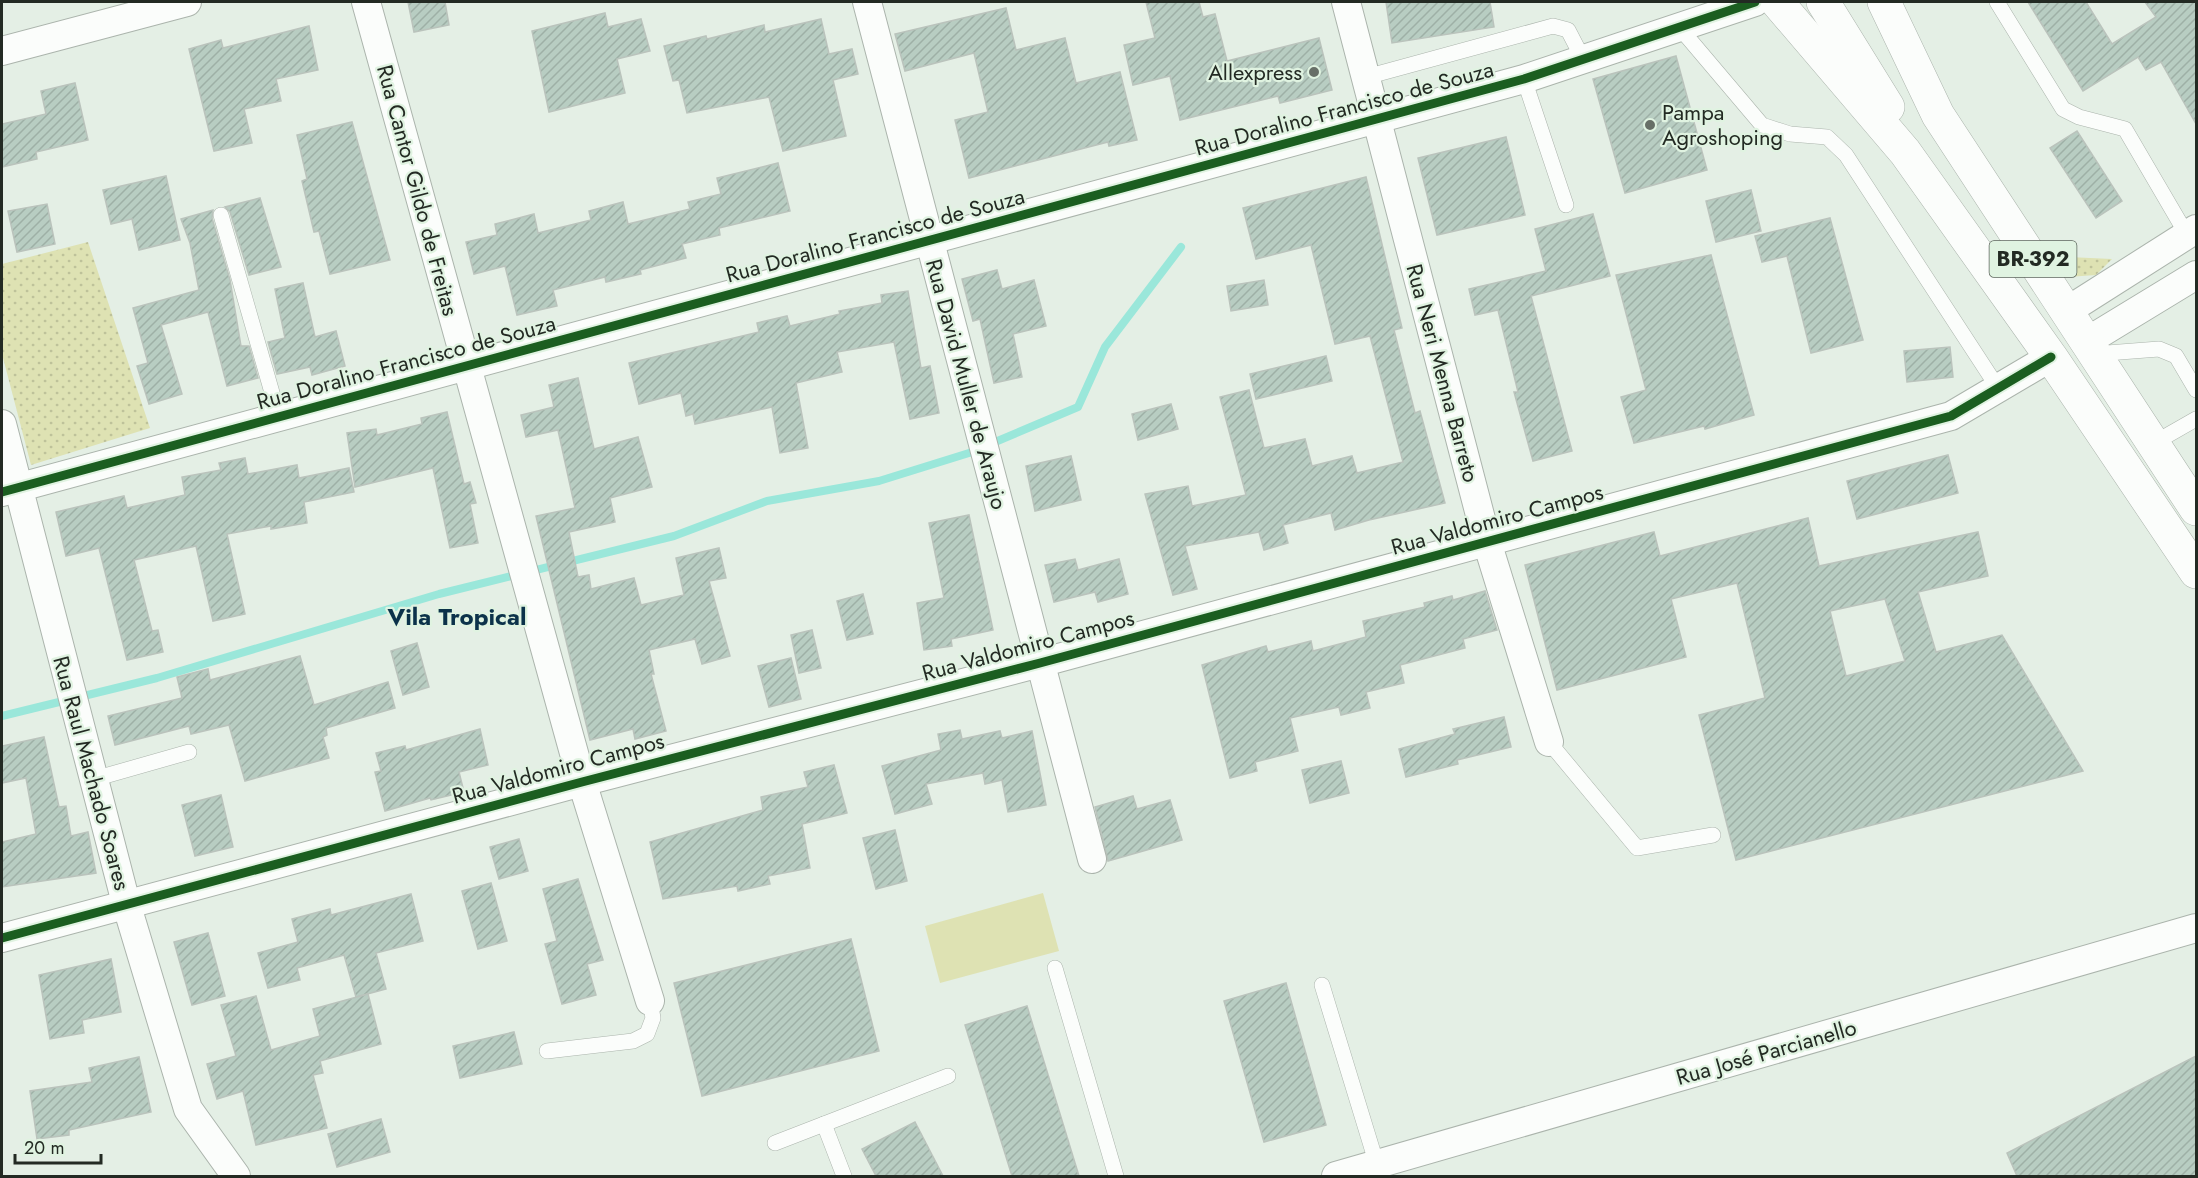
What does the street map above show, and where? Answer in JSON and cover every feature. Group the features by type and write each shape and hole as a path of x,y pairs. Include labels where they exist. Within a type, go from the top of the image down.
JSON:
{"highway":[{"name":"BR-392","path":"1777,2 1905,152 2051,357 2196,572"},
{"name":"BR-392","path":"1823,2 1980,257"},
{"name":"BR-392","path":"1884,2 1938,115 2196,509"}],"street":[{"path":"2,51 188,2"},
{"name":"Rua Cantor Gildo de Freitas","path":"366,2 582,782 650,1000"},
{"name":"Rua David Muller de Araujo","path":"867,2 1092,859"},
{"name":"Rua Neri Menna Barreto","path":"1346,2 1487,542 1550,742"},
{"name":"Rua Doralino Francisco de Souza","path":"10,490 1524,79 1755,2"},
{"path":"2067,311 2193,239"},
{"path":"2090,348 2192,278 2193,239"},
{"name":"Rua Valdomiro Campos","path":"2,938 582,782 1040,663 1951,416 2051,357"},
{"name":"Rua Raul Machado Soares","path":"2,424 10,490 94,779 126,903 188,1109 236,1176"},
{"name":"Rua José Parcianello","path":"1336,1176 2196,928"}],"lane":[{"path":"1997,2 2063,109 2079,117 2125,129 2193,239"},
{"path":"1366,77 1553,26 1568,30 1583,59"},
{"path":"1679,27 1762,125 1790,134 1827,137 1846,154 1998,388"},
{"path":"1524,79 1566,205"},
{"path":"221,215 279,417"},
{"path":"2090,348 2158,349 2176,356 2196,390"},
{"path":"2154,443 2196,419"},
{"path":"1550,742 1637,848 1713,835"},
{"path":"94,779 189,752"},
{"path":"1055,968 1116,1176"},
{"path":"1322,985 1377,1165"},
{"path":"547,1051 633,1041 647,1034 653,1018 650,1000"},
{"path":"775,1143 948,1076"},
{"path":"824,1124 844,1176"}],"green space":[{"path":"88,242 150,428 31,465 2,354 2,264"},
{"path":"2047,256 2112,259 2096,275 2068,277 2054,272"},
{"path":"1043,893 1059,951 940,983 925,926"}],"building":[{"path":"408,2 445,2 449,25 414,32"},
{"path":"1146,2 1199,2 1203,17 1215,14 1227,61 1319,38 1332,90 1280,103 1278,96 1180,120 1170,76 1133,85 1124,45 1155,38"},
{"path":"1386,2 1490,2 1494,27 1392,43"},
{"path":"2028,2 2086,2 2112,44 2156,17 2145,2 2196,2 2196,124 2161,62 2146,70 2138,57 2083,91"},
{"path":"1006,8 1016,50 1065,38 1076,83 1120,72 1137,140 1109,146 1108,142 969,178 955,120 988,112 974,53 905,71 895,34"},
{"path":"605,13 608,27 641,19 650,51 617,59 625,93 549,112 532,31"},
{"path":"821,19 829,54 852,49 858,74 833,80 846,136 783,151 769,97 687,113 679,80 673,81 664,46 706,36 707,39 764,25 765,32"},
{"path":"309,26 318,70 276,79 281,101 244,109 252,143 214,151 189,49 221,40 223,48"},
{"name":"Pampa Agroshoping","path":"1676,56 1707,170 1625,193 1593,79"},
{"path":"75,83 88,140 36,152 37,159 2,167 2,124 46,114 41,91"},
{"path":"352,122 390,260 330,274 319,231 314,232 302,181 307,179 297,135"},
{"path":"2077,131 2122,201 2096,218 2050,148"},
{"path":"1506,137 1525,215 1437,235 1418,158"},
{"path":"778,163 790,211 719,228 720,235 682,244 686,258 640,270 641,274 606,282 605,277 553,290 557,306 517,315 505,266 474,274 466,242 497,235 495,224 534,214 538,233 591,220 589,211 623,202 628,224 690,209 688,202 721,194 717,178"},
{"path":"166,176 180,240 139,250 132,219 111,224 103,190"},
{"path":"1366,177 1402,328 1394,330 1415,413 1420,411 1445,503 1335,530 1331,513 1283,525 1288,543 1264,550 1259,532 1185,546 1197,589 1173,595 1145,494 1188,486 1192,506 1246,495 1220,397 1249,390 1264,448 1305,439 1312,466 1352,456 1357,473 1403,462 1370,336 1335,344 1311,245 1256,259 1243,208"},
{"path":"1751,190 1761,231 1716,242 1706,201"},
{"path":"260,198 281,267 249,275 230,212 225,207"},
{"path":"47,204 55,244 17,252 8,211"},
{"path":"213,210 212,218 230,280 241,346 249,346 258,378 227,386 208,312 161,325 182,394 149,404 137,366 148,363 133,308 199,290 190,243 181,219"},
{"path":"1593,214 1610,276 1531,296 1572,451 1533,461 1514,392 1518,392 1498,310 1475,315 1469,289 1546,271 1535,229"},
{"path":"1830,218 1863,340 1811,353 1787,256 1762,262 1755,236"},
{"path":"1711,255 1754,415 1705,429 1704,426 1634,443 1621,397 1646,390 1616,275"},
{"path":"997,270 1002,289 1034,280 1046,326 1013,334 1022,377 994,383 980,319 973,321 962,279"},
{"path":"1264,280 1268,305 1231,311 1227,286"},
{"path":"303,283 315,337 336,331 345,366 312,375 310,367 277,374 268,342 285,338 275,289"},
{"path":"908,291 921,368 930,366 939,413 910,419 894,342 837,352 842,372 796,383 808,448 780,453 772,407 695,424 693,414 686,416 681,393 639,404 629,363 759,332 757,323 787,316 790,326 840,314 839,311 882,303 881,295"},
{"path":"1950,347 1953,377 1907,382 1904,351"},
{"path":"1326,356 1332,381 1256,399 1250,374"},
{"path":"578,378 594,449 638,437 652,487 610,498 615,522 569,532 578,577 589,575 591,589 634,578 641,605 684,595 676,558 719,548 726,578 709,581 730,656 702,664 695,639 649,650 654,674 651,674 666,731 635,739 633,729 590,740 536,516 575,508 558,430 526,437 521,415 554,407 549,385"},
{"path":"1171,404 1178,429 1138,440 1132,414"},
{"path":"447,412 464,484 470,482 476,503 470,504 478,543 450,548 433,468 355,487 347,433 376,429 377,435 422,424 421,418"},
{"path":"1948,455 1958,493 1857,519 1847,481"},
{"path":"1071,456 1081,500 1035,511 1026,466"},
{"path":"245,458 248,474 297,465 299,478 349,468 354,492 304,502 307,523 271,529 271,526 227,534 245,614 213,621 196,546 134,560 152,631 158,630 163,652 127,660 99,548 66,556 56,512 124,496 127,508 185,495 182,477 221,470 219,463"},
{"path":"969,515 993,630 951,639 952,646 924,650 917,603 944,598 929,523"},
{"path":"1808,518 1819,566 1978,532 1988,576 1918,592 1936,652 2002,635 2083,771 1736,860 1699,715 1765,698 1737,583 1671,599 1686,657 1557,690 1525,565 1654,532 1660,556","holes":["1885,599 1905,661 1846,676 1830,611"]},
{"path":"1075,559 1078,570 1119,559 1128,594 1098,602 1095,592 1054,602 1045,565"},
{"path":"1485,591 1497,630 1463,639 1465,648 1400,665 1404,683 1366,692 1370,708 1341,715 1339,707 1290,718 1298,751 1255,762 1257,771 1230,778 1202,665 1266,646 1268,652 1311,641 1313,651 1366,637 1363,621 1425,607 1424,603 1452,596 1453,600"},
{"path":"863,594 873,634 847,640 837,601"},
{"path":"812,630 821,668 799,673 791,635"},
{"path":"417,643 429,687 403,695 391,651"},
{"path":"300,656 314,705 388,682 395,708 326,728 327,735 323,737 329,758 245,781 229,725 191,734 189,726 115,745 108,716 182,698 177,677 208,669 210,680"},
{"path":"791,658 801,699 769,707 758,666"},
{"path":"1504,717 1511,747 1457,760 1458,764 1406,777 1399,749 1455,734 1453,729"},
{"path":"480,729 488,765 459,772 464,792 431,800 430,798 385,811 375,772 381,771 376,753 405,746 406,750"},
{"path":"960,730 962,739 1000,731 1002,738 1032,731 1046,805 1008,812 1002,780 985,784 983,773 926,784 932,804 895,814 882,766 941,750 938,734"},
{"path":"44,737 59,807 66,806 71,836 88,832 96,873 2,887 2,842 36,834 26,778 2,783 2,746"},
{"path":"1341,761 1349,793 1310,803 1302,770"},
{"path":"834,765 847,813 802,824 810,868 768,876 770,884 738,891 737,886 663,899 650,842 763,810 761,797 808,787 804,772"},
{"path":"221,795 233,847 195,856 182,805"},
{"path":"1133,796 1137,809 1170,800 1182,840 1108,861 1095,807"},
{"path":"895,830 907,881 876,889 863,838"},
{"path":"519,839 528,871 499,879 490,847"},
{"path":"578,879 603,960 587,964 596,995 562,1004 545,944 557,941 543,889"},
{"path":"491,883 507,941 478,949 462,891"},
{"path":"411,894 423,941 376,953 386,989 356,997 344,955 297,968 300,980 268,988 258,953 298,942 292,919 330,909 331,915"},
{"path":"208,933 225,996 192,1005 174,942"},
{"path":"851,939 879,1051 702,1096 674,983"},
{"path":"111,959 121,1012 82,1020 84,1033 50,1039 39,975"},
{"path":"1286,983 1326,1125 1264,1142 1224,1001"},
{"path":"368,994 381,1044 320,1061 323,1073 313,1075 327,1128 256,1145 243,1091 217,1099 207,1064 236,1056 221,1005 256,996 271,1050 320,1036 313,1009"},
{"path":"1027,1006 1079,1176 1012,1176 965,1025"},
{"path":"514,1032 522,1064 460,1078 453,1046"},
{"path":"2196,1056 2196,1176 2017,1176 2007,1153"},
{"path":"139,1057 151,1112 69,1130 69,1135 37,1139 30,1091 92,1082 89,1068"},
{"path":"381,1119 390,1152 337,1167 328,1134"},
{"path":"915,1122 943,1176 876,1176 862,1149"}],"waterway":[{"path":"2,716 157,678 439,594 674,536 767,501 879,481 969,453 1078,407 1105,347 1181,247"}],"cycle path":[{"path":"2,492 1524,79 1755,2"},
{"path":"2,938 582,782 1040,663 1951,416 2051,357"}],"place":[{"name":"Allexpress","path":"1314,72"},
{"name":"Pampa Agroshoping","path":"1650,125"}],"district":[{"name":"Vila Tropical","path":"457,617"}]}
